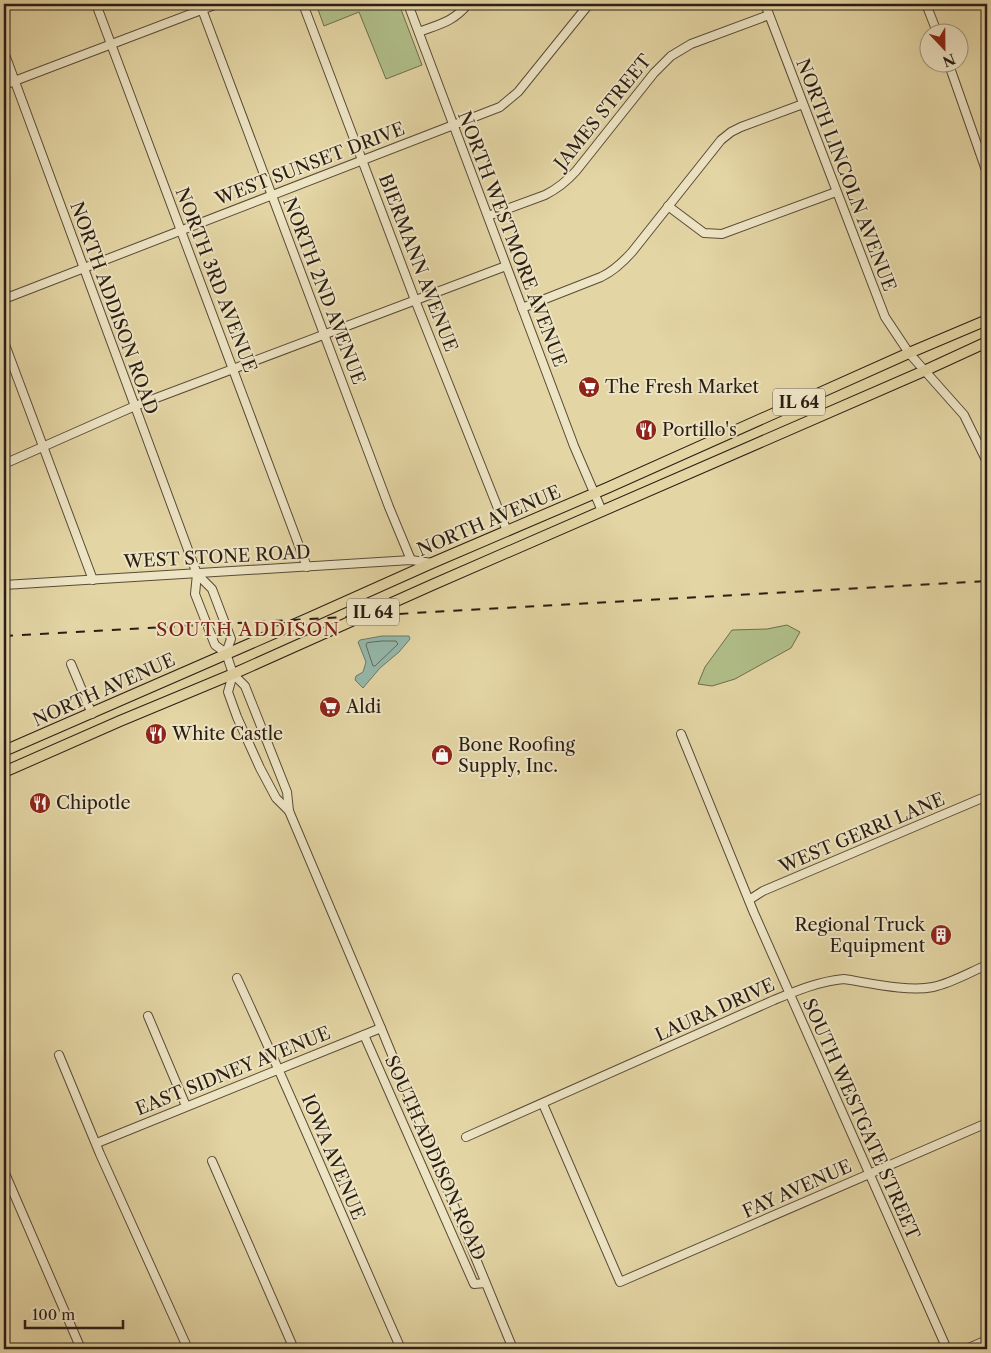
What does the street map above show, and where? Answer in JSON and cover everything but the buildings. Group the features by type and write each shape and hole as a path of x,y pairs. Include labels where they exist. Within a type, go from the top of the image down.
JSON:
{"main road":[{"name":"NORTH AVENUE","path":"4,751 325,612 432,563 987,320"},
{"name":"NORTH AVENUE","path":"4,772 233,674 987,342"}],"street":[{"name":"NORTH 3RD AVENUE","path":"96,4 307,567"},
{"path":"4,85 201,7 217,4"},
{"name":"BIERMANN AVENUE","path":"304,4 415,300 507,531"},
{"name":"NORTH WESTMORE AVENUE","path":"408,4 574,446 602,511"},
{"path":"419,32 452,19 468,4"},
{"name":"WEST SUNSET DRIVE","path":"4,300 362,160 491,112 512,98 589,4"},
{"name":"NORTH LINCOLN AVENUE","path":"765,4 836,192 851,226 881,310 909,353 964,415 987,462"},
{"path":"926,4 933,22"},
{"name":"NORTH 2ND AVENUE","path":"201,7 389,507 411,560"},
{"name":"JAMES STREET","path":"488,216 552,191 567,181 654,73 671,56 692,44 769,15"},
{"name":"NORTH ADDISON ROAD","path":"4,52 197,574 212,589 232,639 226,654"},
{"path":"952,72 986,168"},
{"path":"522,308 612,272 622,264 714,148 726,136 741,127 803,104"},
{"path":"668,206 704,233 722,234 836,192"},
{"path":"4,464 135,406 506,266"},
{"path":"4,342 93,580"},
{"name":"WEST STONE ROAD","path":"4,585 411,560 432,563"},
{"name":"NORTH ADDISON ROAD","path":"197,574 195,594 206,624 215,645 226,654 233,674 245,686 287,792 289,811 381,1028"},
{"path":"70,664 92,714"},
{"name":"NORTH ADDISON ROAD","path":"233,674 228,692 237,717 276,798 289,811"},
{"name":"SOUTH WESTGATE STREET","path":"681,734 749,900 947,1349"},
{"name":"WEST GERRI LANE","path":"749,900 763,891 987,796"},
{"name":"LAURA DRIVE","path":"466,1138 805,988 844,979 903,988 932,987 987,965"},
{"name":"IOWA AVENUE","path":"237,978 280,1070 320,1167 401,1349"},
{"path":"148,1016 186,1106"},
{"name":"EAST SIDNEY AVENUE","path":"97,1142 381,1028"},
{"name":"SOUTH ADDISON ROAD","path":"381,1028 513,1349"},
{"name":"SOUTH ADDISON ROAD","path":"364,1035 474,1284 485,1283"},
{"path":"59,1055 97,1142 100,1154 188,1349"},
{"name":"FAY AVENUE","path":"543,1104 620,1282 987,1123"},
{"path":"212,1161 294,1349"},
{"path":"4,1171 81,1349"},
{"path":"966,1349 987,1340"}],"green space":[{"path":"316,4 399,4 422,65 386,79 359,12 324,26"},
{"path":"787,625 800,632 791,648 735,679 712,686 698,684 705,667 732,630 767,629"}],"water":[{"path":"382,636 409,636 410,639 399,652 380,668 363,688 355,680 356,676 363,672 366,662 358,642"}],"railway":[{"path":"4,636 987,581"}],"place":[{"name":"The Fresh Market","path":"589,387"},
{"name":"Portillo's","path":"646,430"},
{"name":"Aldi","path":"330,707"},
{"name":"White Castle","path":"156,734"},
{"name":"Bone Roofing Supply, Inc.","path":"442,755"},
{"name":"Chipotle","path":"40,803"},
{"name":"Regional Truck Equipment","path":"941,935"}],"district":[{"name":"SOUTH ADDISON","path":"248,629"}]}
